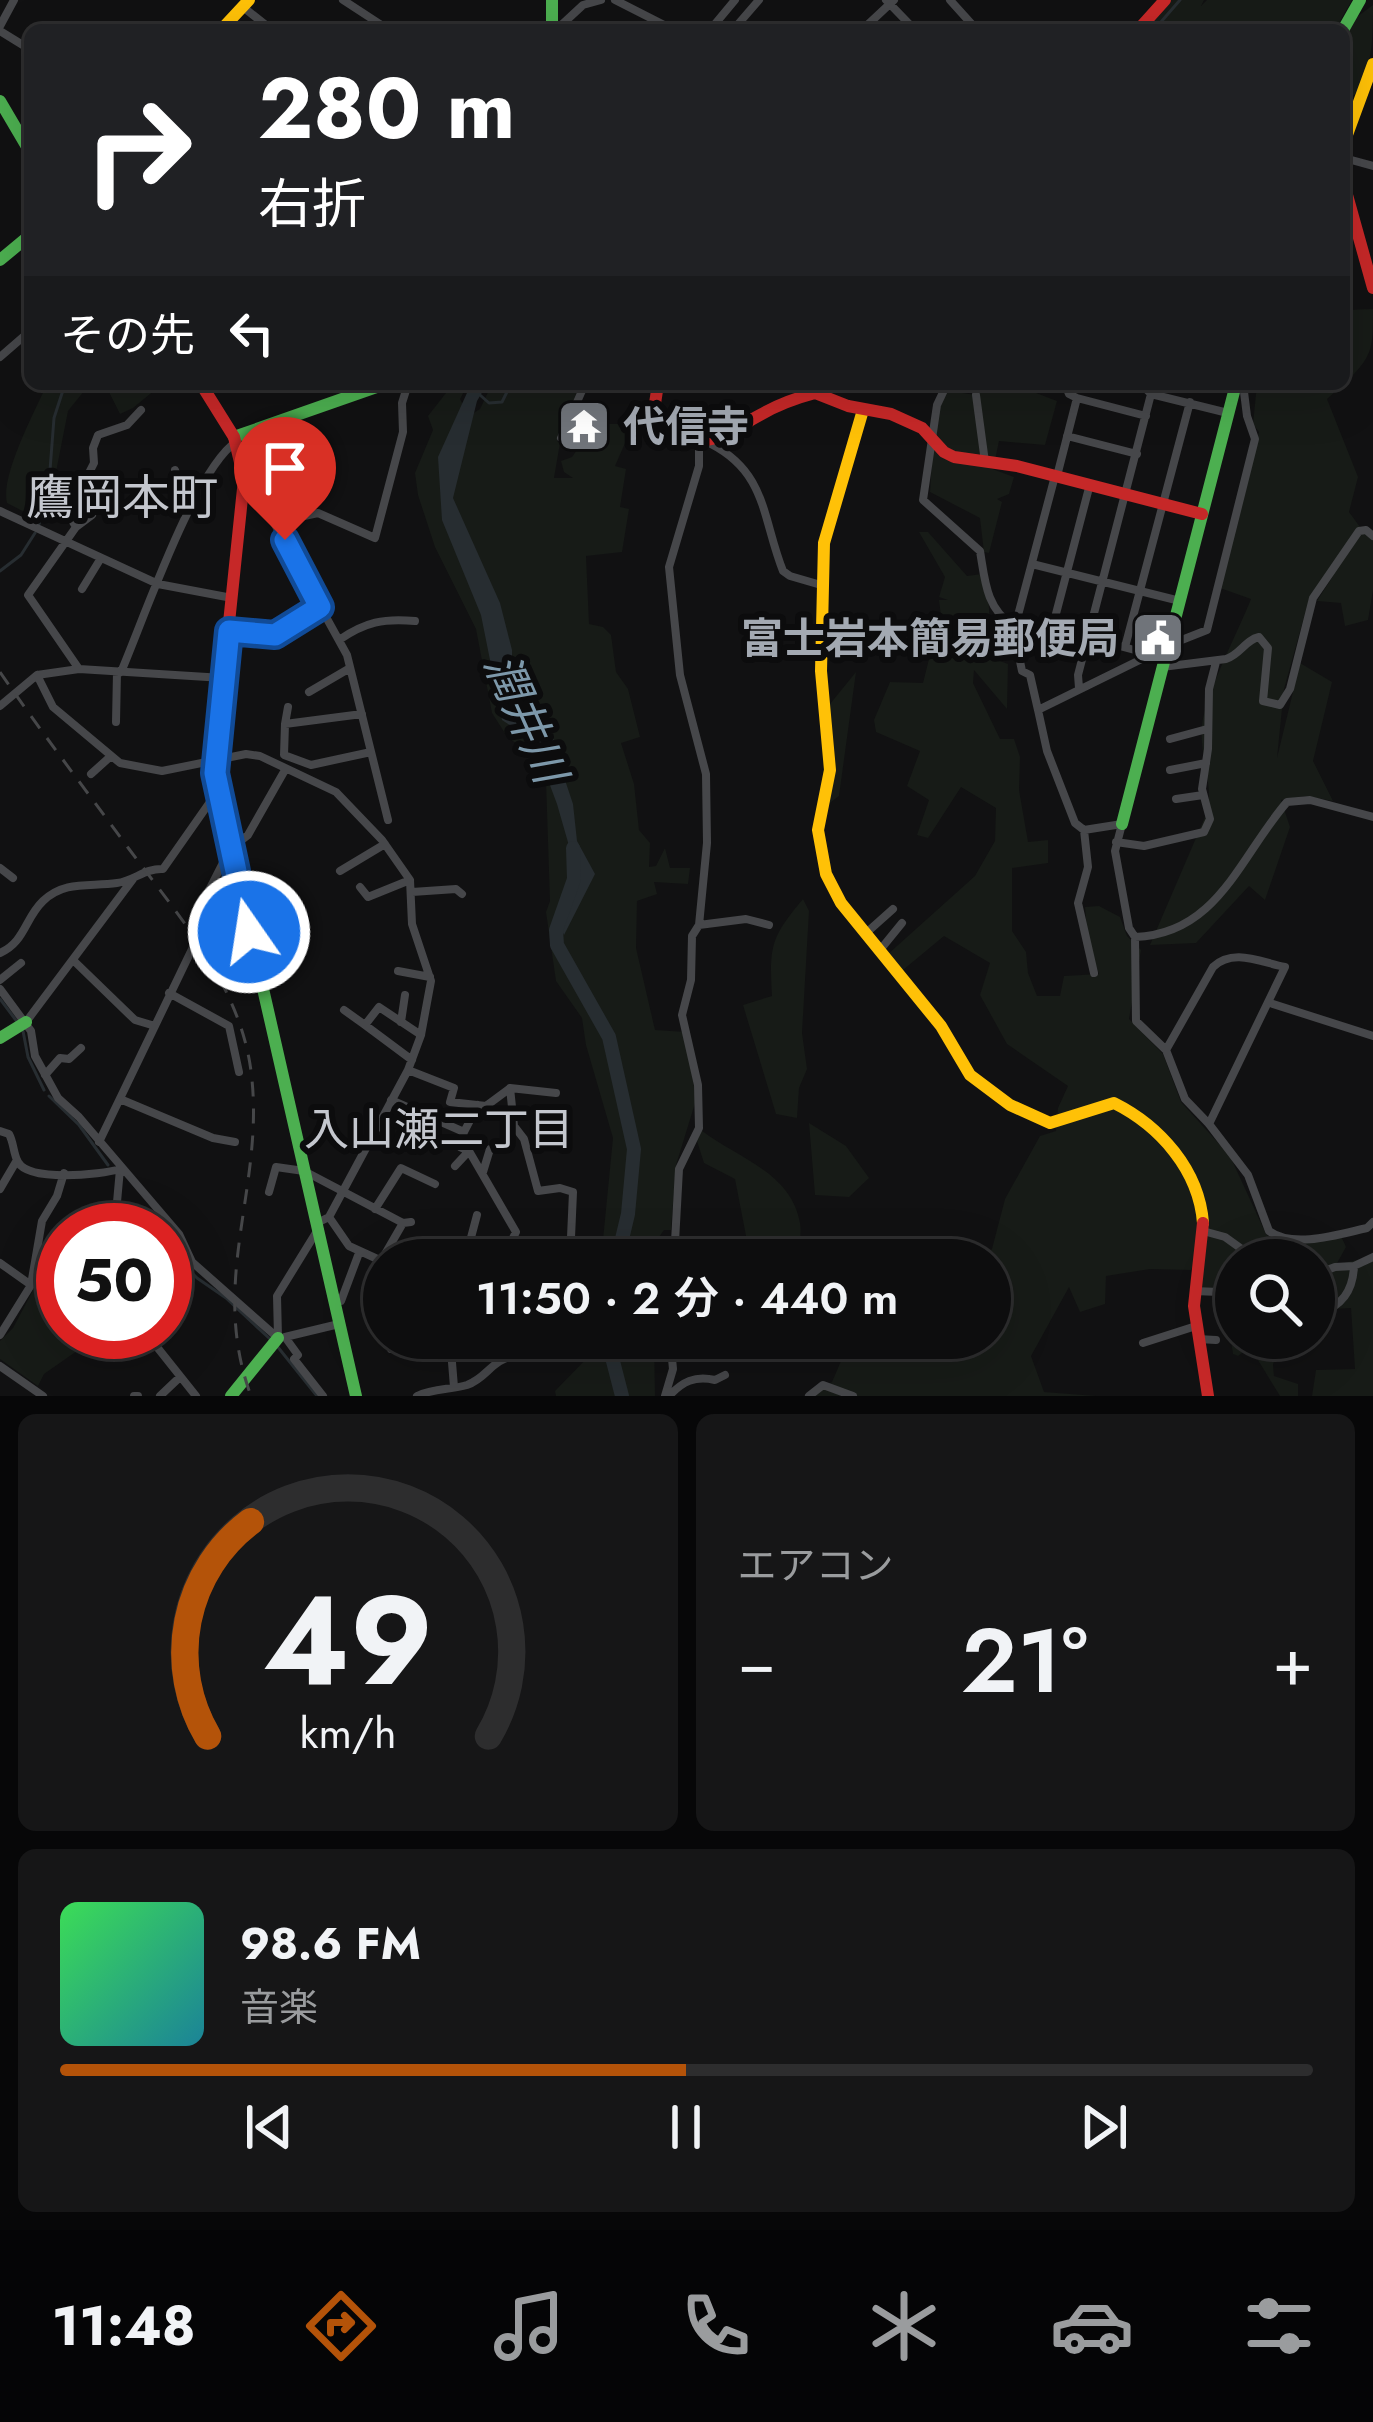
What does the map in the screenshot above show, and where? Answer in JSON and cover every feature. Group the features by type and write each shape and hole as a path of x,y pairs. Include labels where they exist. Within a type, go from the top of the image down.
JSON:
{"street":[{"path":"0,29 14,0"},
{"path":"343,0 377,24"},
{"path":"561,24 583,5 601,0"},
{"path":"615,0 664,24"},
{"path":"715,24 735,0"},
{"path":"739,24 759,0"},
{"path":"950,0 972,24"},
{"path":"1143,24 1165,0"},
{"path":"868,24 890,1 910,24"},
{"path":"1350,127 1373,64"},
{"path":"0,101 24,142"},
{"path":"1350,206 1373,288"},
{"path":"0,260 24,240"},
{"path":"0,357 24,336"},
{"path":"205,390 235,440 244,479 216,760 218,791 304,1171 321,1224 356,1396"},
{"path":"116,722 119,672 197,498 225,449 235,440 369,390"},
{"path":"285,540 295,518 318,513 375,538 403,432 406,390"},
{"path":"561,438 582,390"},
{"path":"657,390 654,410 660,429 741,461 752,478 783,571 821,585"},
{"path":"675,1239 679,1169 699,1128 698,1084 682,1015 691,980 692,936 699,925 707,843 706,774 680,675 671,548 705,443 813,390"},
{"path":"822,390 863,410 892,414 932,436 944,452 1202,514"},
{"path":"944,390 937,405 923,500 980,551 985,591 1001,618 1013,626 1047,751 1075,823 1084,830 1088,866 1078,903 1094,974"},
{"path":"1067,390 1077,398 1146,416"},
{"path":"1147,390 1228,413"},
{"path":"1237,390 1116,842 1129,928 1135,937 1134,1013 1136,1021 1166,1050 1184,1099 1248,1174 1269,1231 1275,1236 1312,1238 1367,1228 1373,1222"},
{"path":"1038,710 1078,688 1162,656 1208,630 1255,439 1240,390"},
{"path":"1078,688 1151,394"},
{"path":"976,395 986,464"},
{"path":"1077,398 1018,619 1162,656 1216,662 1234,656 1250,639 1259,637 1266,642 1263,700 1280,705 1290,689 1313,598 1359,531 1373,536"},
{"path":"1125,647 1190,402"},
{"path":"76,527 68,514 94,464 98,435 127,425 141,410"},
{"path":"863,410 826,527 821,585 821,671 830,765 819,840 831,889 941,1026 970,1075 986,1091 1049,1123 1114,1102 1148,1125 1197,1187 1203,1231 1194,1292 1208,1396"},
{"path":"1067,436 1137,454"},
{"path":"175,470 181,488 197,498"},
{"path":"244,479 257,492 339,640 388,820"},
{"path":"1052,629 1090,484"},
{"path":"0,511 158,584 233,598"},
{"path":"79,669 28,596 76,527 92,514"},
{"path":"82,589 101,559"},
{"path":"1032,564 1180,602"},
{"path":"229,631 275,635 320,607"},
{"path":"339,640 360,626 386,618 415,621"},
{"path":"1116,842 1144,846 1204,832 1210,819 1203,795 1208,689 1216,662"},
{"path":"310,692 350,668"},
{"path":"3,702 37,674 79,669 223,679"},
{"path":"37,674 52,707 111,756 138,770 162,771 260,756 336,792 385,844 410,880 412,924 430,977 421,1035 391,1100 278,1296 281,1337"},
{"path":"287,707 284,755 311,765 371,752"},
{"path":"285,724 362,714"},
{"path":"1170,739 1207,729"},
{"path":"91,774 111,756"},
{"path":"1170,770 1206,763"},
{"path":"98,1143 196,940 206,896 230,849 248,835 286,770"},
{"path":"0,952 19,940 44,900 70,885 112,884 151,868 163,869 218,791"},
{"path":"1176,799 1203,795"},
{"path":"1135,937 1188,925 1199,917 1240,870 1287,802 1310,800 1373,817"},
{"path":"1084,830 1122,824"},
{"path":"340,871 385,844"},
{"path":"0,868 13,878"},
{"path":"0,1038 22,1024 134,878"},
{"path":"360,887 368,897 410,880"},
{"path":"412,892 457,889 462,894"},
{"path":"865,934 893,909"},
{"path":"699,925 746,919 769,925"},
{"path":"879,951 902,923"},
{"path":"1166,1050 1222,958 1231,955 1285,967 1210,1124"},
{"path":"73,960 135,1020 154,1026"},
{"path":"21,963 0,985 58,1098 179,1234 192,1262 281,1337 323,1396"},
{"path":"398,971 430,977"},
{"path":"170,992 230,1026 239,1072"},
{"path":"401,1022 405,995"},
{"path":"1270,1003 1373,1036"},
{"path":"365,1025 379,1007 421,1035"},
{"path":"403,1008 425,1011"},
{"path":"344,1010 410,1065 454,1088 450,1102 486,1106 510,1088 556,1093"},
{"path":"44,1075 60,1058 69,1059 81,1048"},
{"path":"510,1088 514,1126 524,1139 538,1191 560,1188 573,1192 571,1239"},
{"path":"120,1099 213,1138 235,1142"},
{"path":"391,1100 464,1132"},
{"path":"478,1106 458,1143 469,1151 517,1232 513,1239"},
{"path":"0,1131 14,1142 16,1160 0,1189"},
{"path":"482,1173 490,1149"},
{"path":"455,1166 469,1151"},
{"path":"16,1160 30,1172 49,1177 120,1169"},
{"path":"269,1192 276,1167 304,1171 407,1222 396,1239"},
{"path":"375,1209 401,1168 434,1184"},
{"path":"117,1203 120,1169"},
{"path":"31,1285 42,1221 64,1172"},
{"path":"470,1239 477,1214"},
{"path":"321,1224 363,1255"},
{"path":"1203,1231 1228,1239"},
{"path":"334,1301 341,1301 359,1253"},
{"path":"1335,1267 1373,1258"},
{"path":"0,1263 31,1285"},
{"path":"1335,1308 1353,1285 1354,1266"},
{"path":"0,1335 36,1280"},
{"path":"1194,1292 1215,1292"},
{"path":"231,1396 281,1337 339,1324"},
{"path":"1143,1343 1197,1333 1215,1340"},
{"path":"165,1359 196,1396"},
{"path":"452,1359 454,1387"},
{"path":"417,1396 471,1384 492,1362 502,1359"},
{"path":"667,1396 673,1359"},
{"path":"676,1359 680,1384"},
{"path":"0,1366 43,1396"},
{"path":"667,1396 680,1384 701,1376 715,1380 724,1375"},
{"path":"160,1396 179,1378"},
{"path":"809,1396 823,1385 853,1396"}],"shaded area":[{"path":"1171,0 1204,0 1201,6 1207,0 1352,0 1338,24 1148,24"},
{"path":"1373,5 1370,58 1362,83 1350,99 1349,24"},
{"path":"1373,309 1369,351 1350,378 1350,310"},
{"path":"44,390 92,390 84,391 68,411 47,518 36,518 7,503 20,443"},
{"path":"108,390 155,390 133,408 120,414"},
{"path":"448,390 465,390 460,399 469,416 480,409 489,390 578,390 557,441 554,478 573,478 564,472 561,461 572,457 595,424 623,424 629,434 615,466 626,469 620,507 629,509 622,552 586,556 589,624 611,635 616,672 628,689 640,737 621,743 634,784 639,830 650,843 649,867 656,866 665,848 670,868 690,868 688,884 654,882 657,894 637,901 636,948 655,1030 686,1032 696,1100 676,1165 671,1230 664,1230 658,1239 603,1239 613,1138 582,1018 556,981 546,912 550,901 545,751 529,751 508,738 492,713 476,629 435,547 418,495 415,473 433,430 428,416"},
{"path":"468,390 483,390 453,498 500,603 512,650 512,708 552,741 573,804 577,841 595,874 564,935 555,916 578,877 533,740 502,720 481,615 442,520 438,457"},
{"path":"981,390 1036,390 1057,401 1045,445 999,441 995,460 984,466 1014,477 1009,494 997,499 1002,502 989,553 984,552 980,518 930,492 939,407 948,391 976,395"},
{"path":"1256,390 1337,390 1327,399 1358,477 1349,512 1360,527 1373,530 1368,620 1345,626 1341,603 1317,601 1333,576 1309,599 1284,689 1277,758 1300,663 1332,682 1313,761 1333,801 1305,796 1281,800 1290,827 1265,900 1249,886 1196,943 1150,945 1208,810 1202,725 1216,679 1251,599 1220,588 1259,432 1253,424"},
{"path":"919,532 928,532 967,576 982,574 992,658 1008,664 1007,709 974,670 973,683 1000,739 1014,739 1028,842 1048,840 1048,863 1012,868 1012,931 1026,952 1037,996 1060,996 1064,976 1099,974 1088,944 1085,907 1099,906 1120,917 1127,936 1141,950 1129,1019 1163,1054 1181,1102 1230,1156 1266,1234 1273,1239 1215,1239 1215,1294 1198,1290 1199,1257 1191,1270 1150,1269 1106,1276 1105,1304 1080,1312 1069,1287 1031,1356 1044,1392 1096,1396 807,1396 832,1382 842,1359 1011,1359 1011,1239 995,1239 1005,1199 1040,1136 1056,1131 1058,1108 1068,1086 1007,1044 980,995 990,963 944,936 903,970 887,955 975,876 995,841 996,808 961,787 928,838 917,835 929,800 907,786 920,751 876,732 874,720 890,682 923,683 930,655 946,656 939,600 948,600 939,597 945,577"},
{"path":"856,672 839,796 827,805 824,798 836,771 830,704"},
{"path":"803,899 809,911 802,1033 807,1069 799,1088 797,1118 776,1114 743,1005 772,996 774,943"},
{"path":"809,1123 846,1146 869,1178 849,1197 815,1195"},
{"path":"701,1130 774,1179 795,1206 800,1239 747,1239 735,1179 704,1163 697,1141"},
{"path":"1341,1236 1346,1247 1336,1265 1373,1256 1373,1396 1312,1396 1316,1370 1355,1369 1351,1308 1335,1309 1335,1239 1314,1239"},
{"path":"36,1285 36,1359 66,1359 44,1374 38,1386 0,1359 0,1341 13,1328"},
{"path":"586,1359 654,1359 655,1396 556,1396 555,1391"},
{"path":"1257,1359 1275,1359 1274,1376 1298,1384 1298,1396 1280,1396"}],"waterway":[{"path":"1159,24 1180,0"},
{"path":"39,524 48,496 54,418 63,390"},
{"path":"480,395 489,403 502,402 508,390"},
{"path":"0,571 21,555 35,533"},
{"name":"潤井川","path":"505,680 540,726 551,751"},
{"name":"潤井川","path":"573,848 574,879 556,930 557,945 609,1037 634,1149 622,1239"},
{"path":"0,999 18,1023"},
{"path":"23,1031 28,1057 44,1090"},
{"path":"49,1096 79,1125 108,1165"},
{"path":"192,1273 270,1339"},
{"path":"277,1346 317,1396"},
{"name":"潤井川","path":"612,1359 622,1396"}],"railway":[{"path":"0,672 189,929 237,1016 247,1047 253,1121 235,1314 239,1354 251,1396"}],"traffic: fast":[{"path":"552,0 552,24"},
{"path":"1346,24 1360,0"},
{"path":"0,101 24,142"},
{"path":"0,260 24,240"},
{"path":"234,437 368,390"},
{"path":"1122,824 1234,390"},
{"path":"227,831 356,1396"},
{"path":"0,1038 26,1022"},
{"path":"231,1396 278,1338"}],"traffic: slow":[{"path":"227,24 249,0"},
{"path":"1350,127 1373,64"},
{"path":"863,410 824,543 821,671 830,770 818,830 826,874 841,903 941,1026 970,1075 1010,1105 1050,1123 1114,1103 1131,1113 1161,1137 1185,1168 1203,1223"}],"traffic: jam":[{"path":"1143,24 1165,0"},
{"path":"1350,206 1373,288"},
{"path":"205,390 234,437 244,479 220,709 218,791 227,831"},
{"path":"657,390 654,410 660,429 689,439 712,439 815,393 848,406 891,414 922,428 954,457 1017,466 1202,514"},
{"path":"1203,1223 1194,1306 1208,1396"}],"place":[{"name":"代信寺","path":"584,426"},
{"name":"富士岩本簡易郵便局","path":"1158,638"}],"district":[{"name":"鷹岡本町","path":"122,497"},
{"name":"入山瀬二丁目","path":"439,1129"}],"route":[{"path":"249,932 215,773 220,709 229,631 275,635 320,607 285,540"}]}
